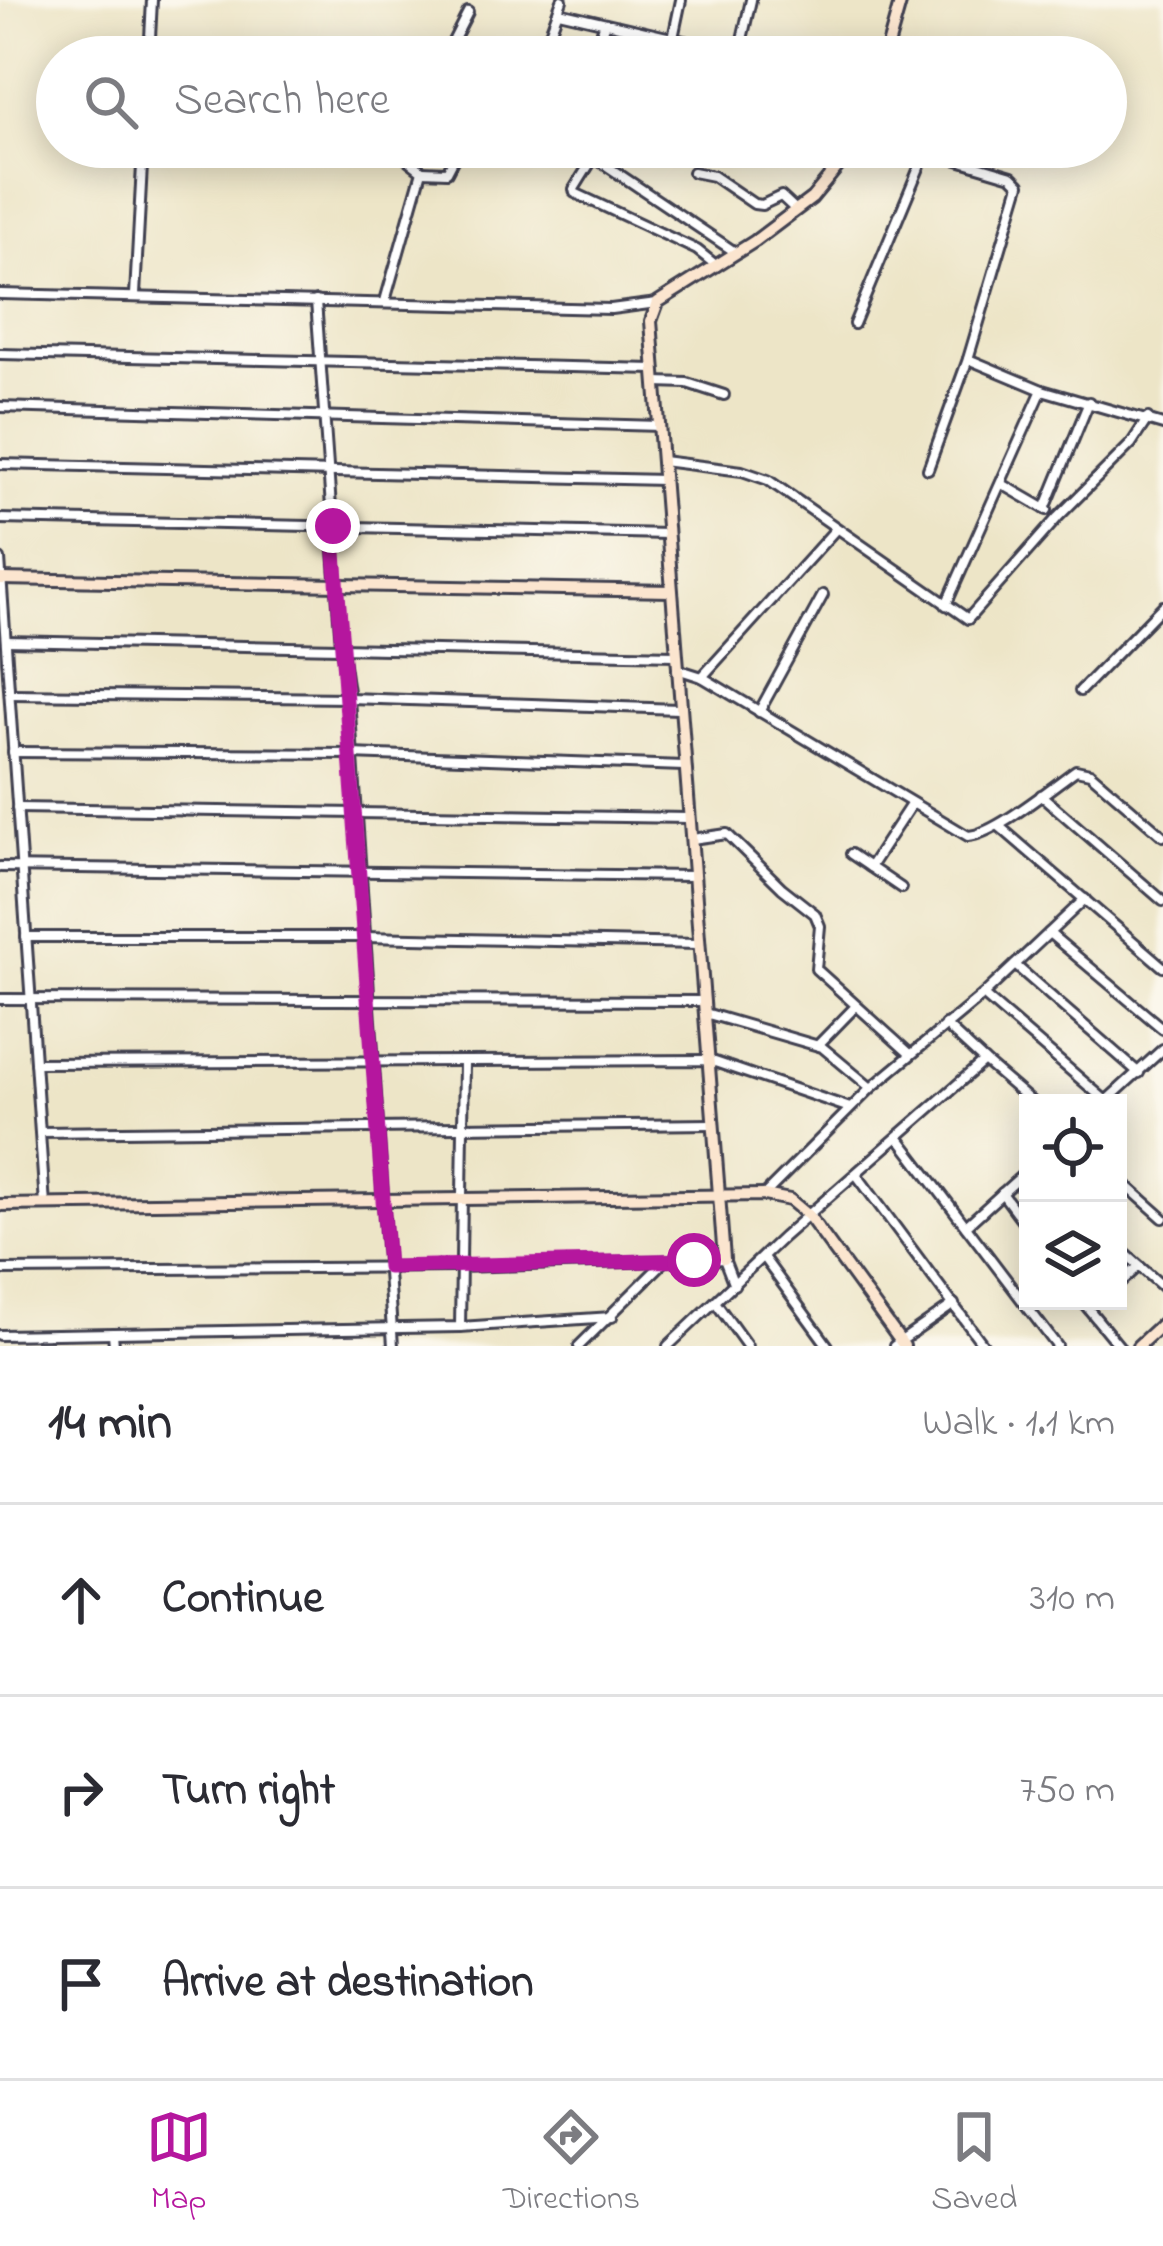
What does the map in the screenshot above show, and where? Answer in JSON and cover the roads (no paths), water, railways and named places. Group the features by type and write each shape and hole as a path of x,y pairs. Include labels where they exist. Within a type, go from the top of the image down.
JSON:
{"street":[{"path":"150,36 152,0"},
{"path":"673,36 681,0"},
{"path":"742,0 751,1 743,36"},
{"path":"891,36 901,0"},
{"path":"549,36 560,4 605,23 659,36"},
{"path":"456,36 468,12"},
{"path":"600,36 605,23"},
{"path":"135,296 142,168"},
{"path":"418,168 446,172 448,168"},
{"path":"587,168 575,193 697,250 717,266"},
{"path":"610,168 736,253"},
{"path":"0,294 611,310 658,302 717,266 812,198 837,168"},
{"path":"854,323 919,168"},
{"path":"928,469 968,359 1020,184 1012,176 984,168"},
{"path":"385,302 422,171"},
{"path":"693,172 713,176 754,204 781,196 796,210"},
{"path":"316,301 394,1346"},
{"path":"658,302 651,320 675,662 724,1259 734,1285"},
{"path":"0,354 320,358 656,375 724,395"},
{"path":"968,359 1042,390 1163,425"},
{"path":"946,605 1042,390"},
{"path":"1045,509 1089,402"},
{"path":"0,407 660,426"},
{"path":"662,460 762,477 968,619 1058,517 1131,444 1148,418"},
{"path":"0,464 664,480"},
{"path":"1002,484 1058,517"},
{"path":"0,519 668,534"},
{"path":"702,677 836,529"},
{"path":"0,559 45,1205"},
{"path":"1,579 671,591"},
{"path":"758,712 824,595"},
{"path":"1080,691 1163,606"},
{"path":"6,641 340,645 675,662 968,836 999,826 1076,770 1084,770 1163,836"},
{"path":"10,694 679,709"},
{"path":"14,752 351,754 684,766"},
{"path":"1041,795 1163,901"},
{"path":"870,867 912,803"},
{"path":"17,808 688,818"},
{"path":"999,826 1163,967"},
{"path":"690,838 727,834 815,914 820,926 816,969 909,1053"},
{"path":"851,854 902,889"},
{"path":"0,867 693,876"},
{"path":"764,1195 871,1088 983,994 1085,899"},
{"path":"1049,933 1163,1029"},
{"path":"26,937 699,944"},
{"path":"1015,965 1139,1073"},
{"path":"983,994 1096,1094"},
{"path":"0,999 705,1007 818,1046 871,1088"},
{"path":"818,1046 856,1006"},
{"path":"945,1025 1022,1094"},
{"path":"1114,1094 1163,1049"},
{"path":"35,1063 709,1060 850,1108"},
{"path":"668,1346 984,1061"},
{"path":"460,1327 464,1063"},
{"path":"40,1132 714,1124"},
{"path":"898,1137 1057,1346"},
{"path":"856,1174 985,1346"},
{"path":"966,1226 1019,1178"},
{"path":"1127,1186 1163,1218"},
{"path":"1002,1193 1019,1216"},
{"path":"0,1205 764,1195 790,1200 809,1216 900,1344 954,1304"},
{"path":"1127,1255 1163,1287"},
{"path":"763,1257 828,1346"},
{"path":"0,1270 460,1267 724,1259"},
{"path":"579,1346 664,1261"},
{"path":"1127,1277 1139,1266"},
{"path":"716,1303 747,1346"},
{"path":"1089,1310 1119,1346"},
{"path":"0,1335 460,1327 612,1317"},
{"path":"1138,1346 1163,1323"},
{"path":"196,1333 196,1346"},
{"path":"113,1334 114,1346"},
{"path":"682,1334 691,1346"}]}
